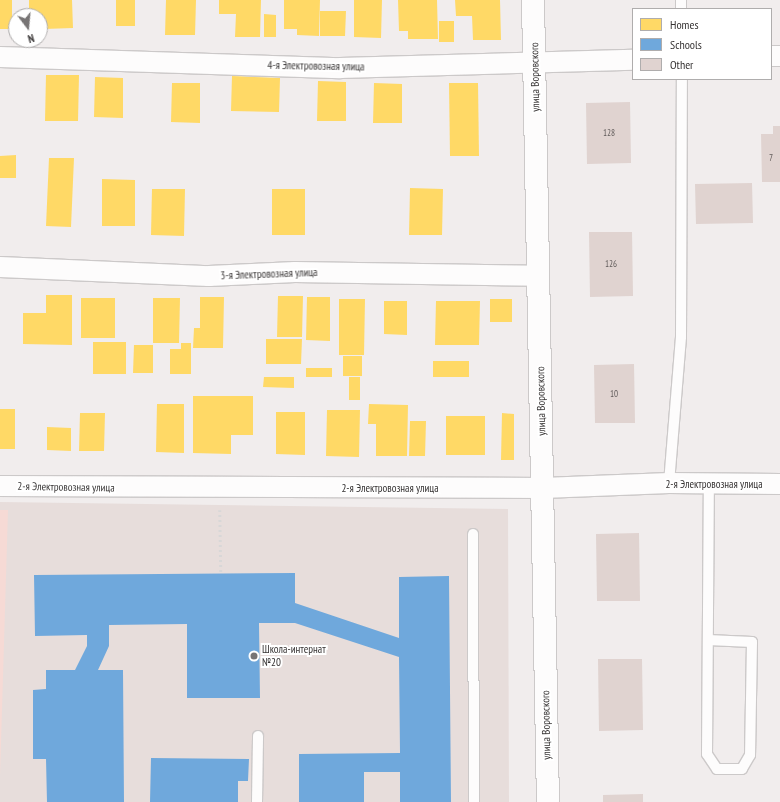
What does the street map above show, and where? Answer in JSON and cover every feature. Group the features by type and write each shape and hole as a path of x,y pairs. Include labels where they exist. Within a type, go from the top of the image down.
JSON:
{"main road":[{"name":"улица Воровского","path":"533,0 548,802"}],"street":[{"name":"4-я Электровозная улица","path":"0,57 340,68 534,64 632,60"},
{"name":"3-я Электровозная улица","path":"0,267 208,276 295,272 538,276"},
{"name":"2-я Электровозная улица","path":"0,486 543,488 669,483 780,484"}],"lane":[{"path":"669,483 681,337 682,80"},
{"path":"708,640 752,642 750,755 742,769 718,769 707,754 708,640 710,484"},
{"path":"473,534 474,802"},
{"path":"256,802 258,736"}],"path":[{"path":"220,488 221,574"}],"shaded area":[{"name":"Школа-интернат №20","path":"0,502 508,509 509,802 0,802"},
{"path":"0,510 8,510 0,776"}],"building: Homes":[{"path":"0,0 12,0 12,8 8,8 8,29 0,29"},
{"path":"29,0 72,0 73,28 48,29 48,8 29,8"},
{"path":"116,0 135,0 135,26 116,26"},
{"path":"166,0 196,0 195,35 165,35"},
{"path":"219,0 261,0 260,37 235,37 236,14 219,14"},
{"path":"284,0 320,0 319,36 297,35 297,29 284,29"},
{"path":"354,0 382,0 381,38 354,37"},
{"path":"398,0 437,0 438,39 408,39 408,31 399,31"},
{"path":"455,0 500,0 501,40 473,40 472,16 456,16"},
{"path":"320,11 346,11 345,36 320,36"},
{"path":"264,14 276,15 276,37 264,37"},
{"path":"439,21 454,21 454,42 439,42"},
{"path":"46,75 79,75 78,121 45,121"},
{"path":"232,76 280,78 279,112 231,111"},
{"path":"95,77 123,78 123,118 94,117"},
{"path":"318,81 346,82 346,121 317,121"},
{"path":"172,83 200,83 200,123 171,122"},
{"path":"374,83 402,84 402,123 373,123"},
{"path":"449,83 478,83 479,156 450,156"},
{"path":"16,155 16,178 0,178 0,156"},
{"path":"49,158 74,158 71,227 46,226"},
{"path":"102,179 135,180 135,226 102,226"},
{"path":"410,188 443,189 442,235 409,235"},
{"path":"152,189 185,189 184,236 151,235"},
{"path":"272,189 305,189 305,235 272,235"},
{"path":"46,295 72,295 72,345 23,344 23,313 46,313"},
{"path":"278,296 303,296 302,337 277,337"},
{"path":"200,297 224,297 223,348 193,348 194,328 200,328"},
{"path":"307,297 330,297 330,341 306,340"},
{"path":"81,298 115,298 115,338 81,338"},
{"path":"153,298 180,298 179,343 153,343"},
{"path":"339,299 365,299 364,355 339,355"},
{"path":"490,299 512,299 512,322 490,322"},
{"path":"384,301 407,301 407,335 384,334"},
{"path":"436,301 480,301 479,345 435,345"},
{"path":"266,339 302,339 301,364 266,364"},
{"path":"93,342 126,342 126,374 93,374"},
{"path":"181,343 191,343 191,374 170,374 170,349 181,349"},
{"path":"134,345 153,345 153,373 133,373"},
{"path":"343,356 362,356 362,376 343,376"},
{"path":"433,361 469,361 469,377 433,377"},
{"path":"306,368 332,368 332,377 306,377"},
{"path":"264,377 294,377 294,388 263,387"},
{"path":"349,377 360,377 360,400 349,400"},
{"path":"193,396 253,396 253,435 231,435 231,454 193,453"},
{"path":"157,404 184,404 184,453 156,452"},
{"path":"369,404 408,405 407,456 376,456 376,424 368,424"},
{"path":"0,409 15,409 15,449 0,449"},
{"path":"327,410 360,410 359,457 326,456"},
{"path":"276,412 305,412 305,455 276,454"},
{"path":"80,413 105,413 104,451 79,451"},
{"path":"502,413 514,414 514,460 501,460"},
{"path":"446,416 485,416 485,455 446,455"},
{"path":"410,421 426,421 425,456 409,456"},
{"path":"47,427 71,428 71,451 47,450"}],"building: Schools":[{"path":"295,573 295,603 399,638 399,577 449,576 451,802 400,802 400,772 364,772 364,802 299,802 299,754 400,753 399,657 295,623 259,623 260,698 187,698 187,624 109,625 109,646 98,670 123,670 124,802 47,802 46,759 33,759 33,690 46,689 46,670 75,670 87,646 87,635 35,636 34,575"},
{"path":"151,758 249,759 248,781 238,781 238,802 150,802"}],"building: Other":[{"path":"630,102 631,163 587,164 586,103"},
{"path":"773,126 780,126 780,182 762,182 761,134 773,134"},
{"path":"752,183 753,223 696,224 695,184"},
{"path":"589,232 632,232 633,296 590,297"},
{"path":"634,364 635,423 595,423 594,365"},
{"path":"639,533 640,601 597,601 596,534"},
{"path":"598,659 642,659 643,730 599,731"},
{"path":"643,794 643,802 603,802 603,795"}],"place":[{"name":"Школа-интернат №20","path":"254,656"}]}
